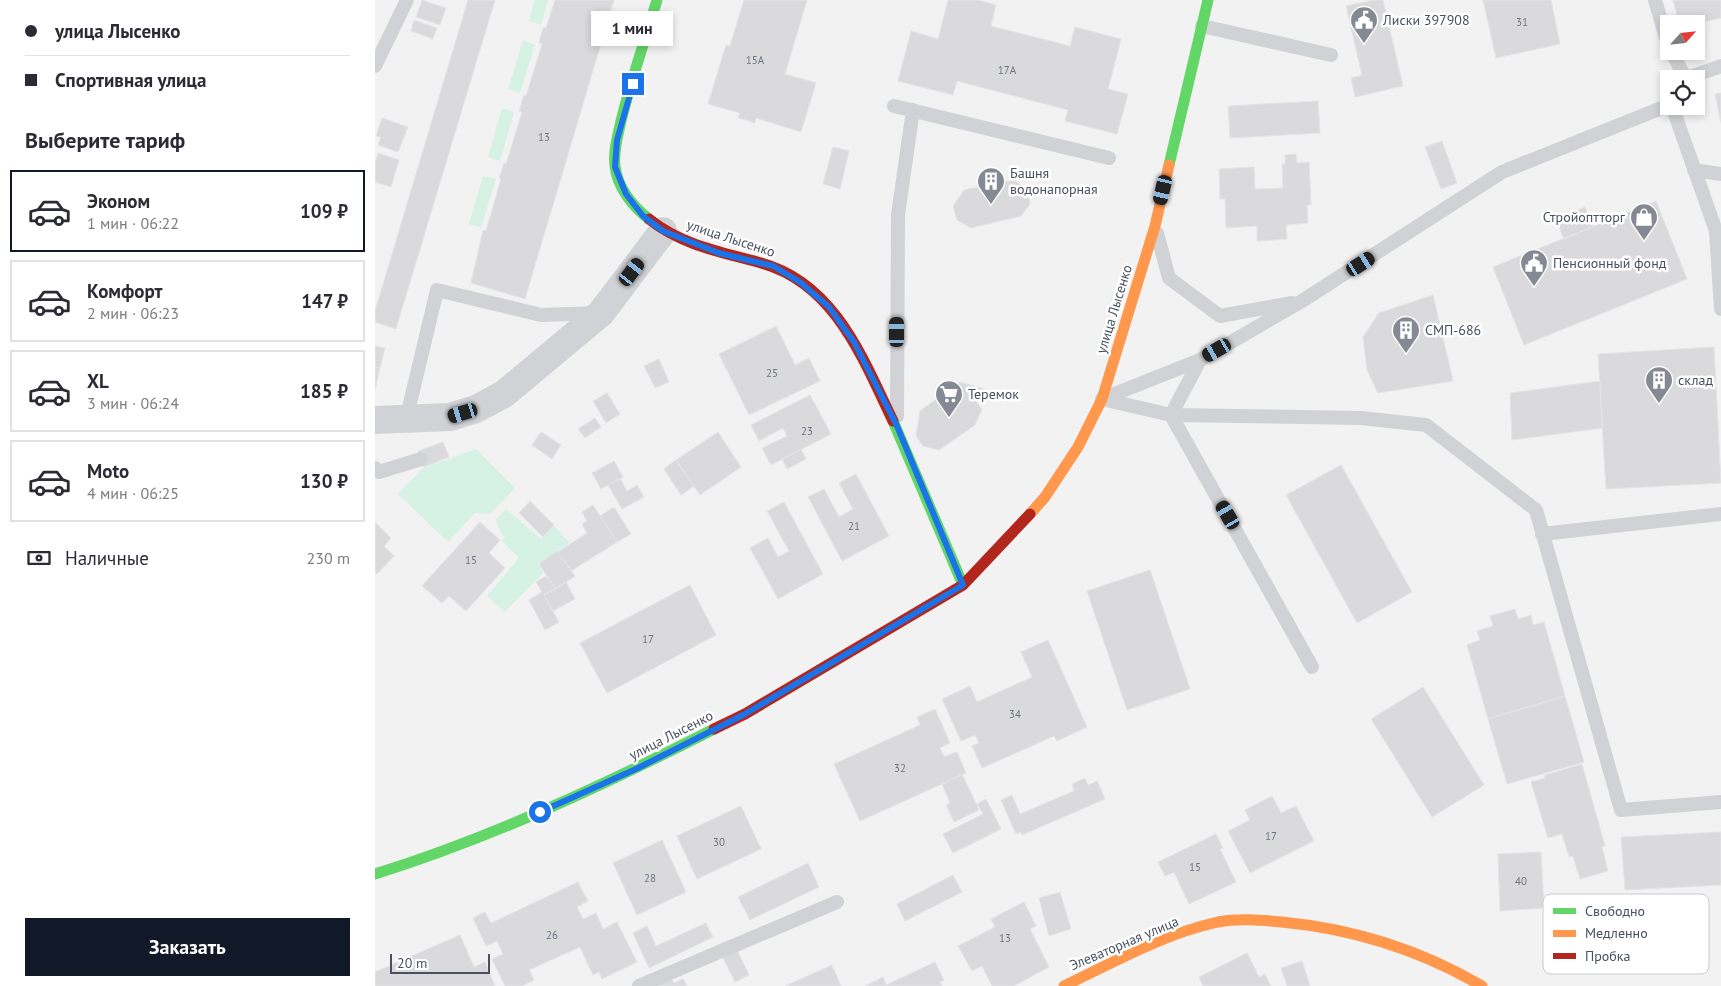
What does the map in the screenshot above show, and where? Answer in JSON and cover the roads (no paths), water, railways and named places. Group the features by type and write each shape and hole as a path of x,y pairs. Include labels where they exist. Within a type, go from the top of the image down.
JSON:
{"main road":[{"name":"улица Лысенко","path":"657,0 621,125 615,167 626,194 643,216 663,231 719,253 773,266 800,282 829,307 854,342 897,426 963,585"},
{"name":"улица Лысенко","path":"375,874 441,853 636,769 745,714 963,585 1045,497 1079,447 1102,398 1155,226 1208,0"},
{"name":"Элеваторная улица","path":"1064,986 1163,940 1218,922 1255,920 1332,928 1392,943 1445,964 1483,986"}],"street":[{"path":"375,420 449,417 476,409 503,394 601,313 663,231"}],"lane":[{"path":"375,66 407,0"},
{"path":"1655,0 1660,17"},
{"path":"1202,26 1331,55"},
{"path":"1705,71 1721,66"},
{"path":"894,106 1109,158"},
{"path":"897,426 898,215 913,110"},
{"path":"1102,398 1200,360 1302,301 1502,172 1660,110"},
{"path":"1673,115 1716,230 1721,309"},
{"path":"1694,170 1721,174"},
{"path":"1155,226 1169,278 1220,316 1302,301"},
{"path":"406,420 437,290 541,314 601,313"},
{"path":"1171,415 1200,360"},
{"path":"1102,398 1171,415 1361,418 1426,425 1535,510 1621,810 1721,802"},
{"path":"1171,415 1312,666"},
{"path":"375,468 379,472 421,459"},
{"path":"1542,534 1721,514"},
{"path":"639,986 837,902"}],"place":[{"name":"Лиски 397908","path":"1364,44"},
{"name":"Башня водонапорная","path":"991,205"},
{"name":"Стройоптторг","path":"1644,241"},
{"name":"Пенсионный фонд","path":"1534,287"},
{"name":"СМП-686","path":"1406,354"},
{"name":"склад","path":"1659,404"},
{"name":"Теремок","path":"949,418"}]}
